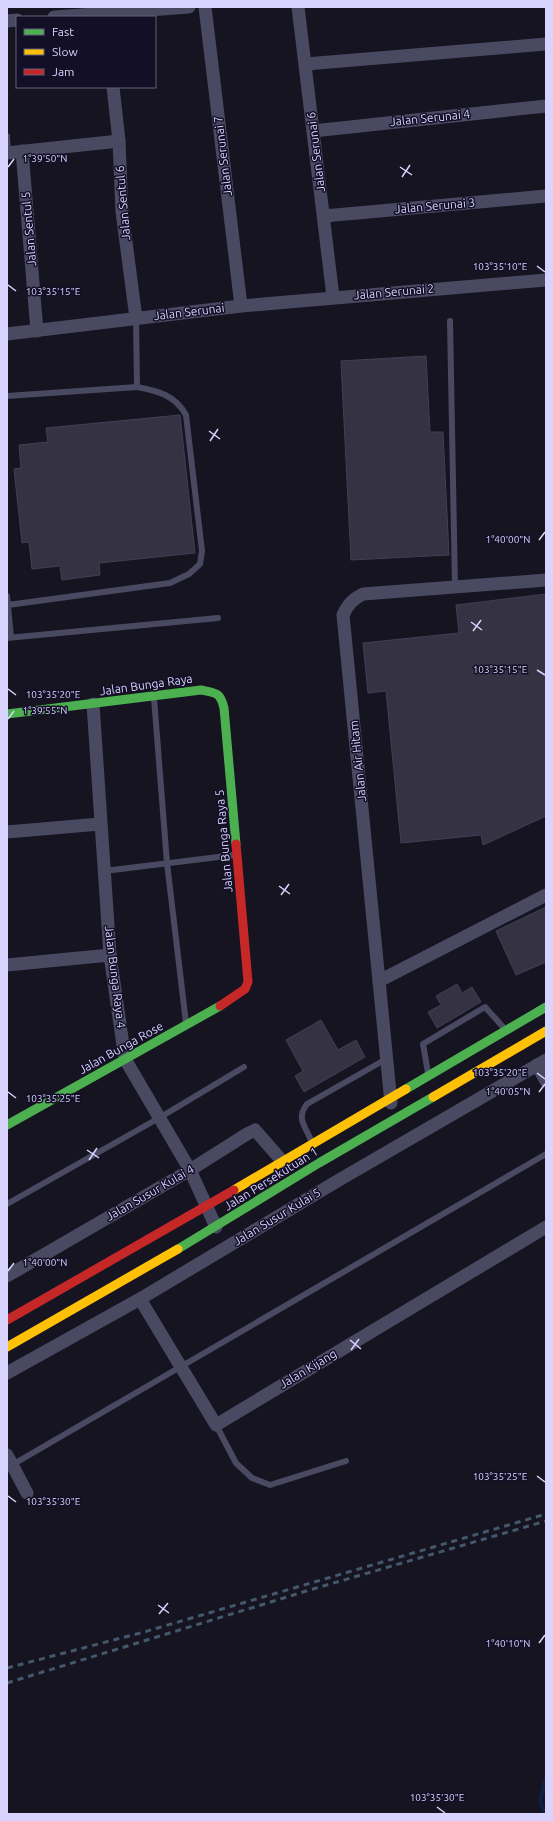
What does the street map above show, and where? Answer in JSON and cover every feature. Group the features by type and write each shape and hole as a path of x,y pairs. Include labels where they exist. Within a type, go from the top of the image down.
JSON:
{"main road":[{"name":"Jalan Bunga Raya","path":"7,714 201,690 217,693"},
{"name":"Jalan Bunga Raya 5","path":"217,693 222,699 224,708 248,974 248,982 245,989"},
{"name":"Jalan Bunga Rose","path":"7,1125 230,1001 245,989"},
{"name":"Jalan Persekutuan 1","path":"7,1320 284,1162 313,1143 546,1007"},
{"name":"Jalan Persekutuan 1","path":"7,1347 216,1227 319,1163 546,1031"}],"street":[{"path":"80,16 189,7"},
{"name":"Jalan Serunai 7","path":"205,7 241,306"},
{"name":"Jalan Serunai 6","path":"298,7 333,297"},
{"path":"306,64 546,44"},
{"name":"Jalan Sentul 6","path":"113,88 119,141 122,212 136,318"},
{"name":"Jalan Serunai 4","path":"313,131 546,106"},
{"path":"8,153 119,141"},
{"name":"Jalan Sentul 5","path":"22,151 37,331"},
{"name":"Jalan Serunai 3","path":"324,216 546,196"},
{"name":"Jalan Serunai 2","path":"241,306 546,280"},
{"name":"Jalan Serunai","path":"7,334 241,306"},
{"name":"Jalan Air Hitam","path":"394,1120 390,1098 388,1058 343,615 347,606 355,598 363,594 546,580"},
{"name":"Jalan Bunga Raya 4","path":"93,704 110,955 125,1059 190,1170 216,1227"},
{"path":"7,832 100,824"},
{"path":"379,981 546,895"},
{"path":"7,965 110,955"},
{"path":"541,1062 546,1081"},
{"name":"Jalan Susur Kulai 5","path":"7,1373 140,1299 541,1062"},
{"name":"Jalan Susur Kulai 4","path":"7,1276 190,1170 246,1134 255,1130 284,1162"},
{"name":"Jalan Kijang","path":"216,1425 546,1227"},
{"path":"140,1299 216,1425"},
{"path":"10,1460 27,1493"}],"lane":[{"path":"7,136 8,153"},
{"path":"136,318 137,387"},
{"path":"450,321 455,587"},
{"path":"7,396 137,387 162,393 180,404 186,415 202,551 200,564 189,574 170,583 8,605"},
{"path":"7,596 9,638 218,618"},
{"path":"154,696 167,863 187,1025"},
{"path":"104,871 237,855"},
{"path":"429,1076 422,1044 485,1007 507,1030"},
{"path":"313,1143 300,1117 306,1104 388,1058"},
{"path":"7,1204 159,1118 244,1067"},
{"path":"10,1460 181,1367 546,1154"},
{"path":"216,1425 236,1463 252,1478 270,1485 346,1461"}],"building":[{"path":"426,356 430,432 443,432 449,555 351,560 341,361"},
{"path":"180,415 195,553 99,563 100,575 62,580 60,566 32,569 29,542 22,543 14,469 21,468 19,445 48,442 46,428"},
{"path":"546,594 546,816 483,845 481,835 401,843 386,691 368,693 363,643 459,633 456,605"},
{"path":"546,907 546,962 516,975 496,931"},
{"path":"457,984 462,993 472,987 481,1002 437,1028 428,1012 441,1005 436,996"},
{"path":"321,1020 338,1050 356,1040 365,1057 304,1092 295,1076 303,1071 286,1040"}],"waterway":[{"path":"545,1814 540,1800 546,1778"}],"railway":[{"path":"7,1668 144,1632 546,1514"},
{"path":"7,1683 313,1589 546,1521"}],"traffic: fast":[{"path":"7,714 201,690 217,694 221,699 224,708 236,844"},
{"path":"7,1125 220,1006"},
{"path":"406,1089 546,1007"},
{"path":"178,1249 319,1163 433,1097"}],"traffic: slow":[{"path":"433,1097 546,1031"},
{"path":"234,1190 406,1089"},
{"path":"7,1347 178,1249"}],"traffic: jam":[{"path":"220,1006 245,989 248,982 236,844"},
{"path":"7,1320 234,1190"}]}
